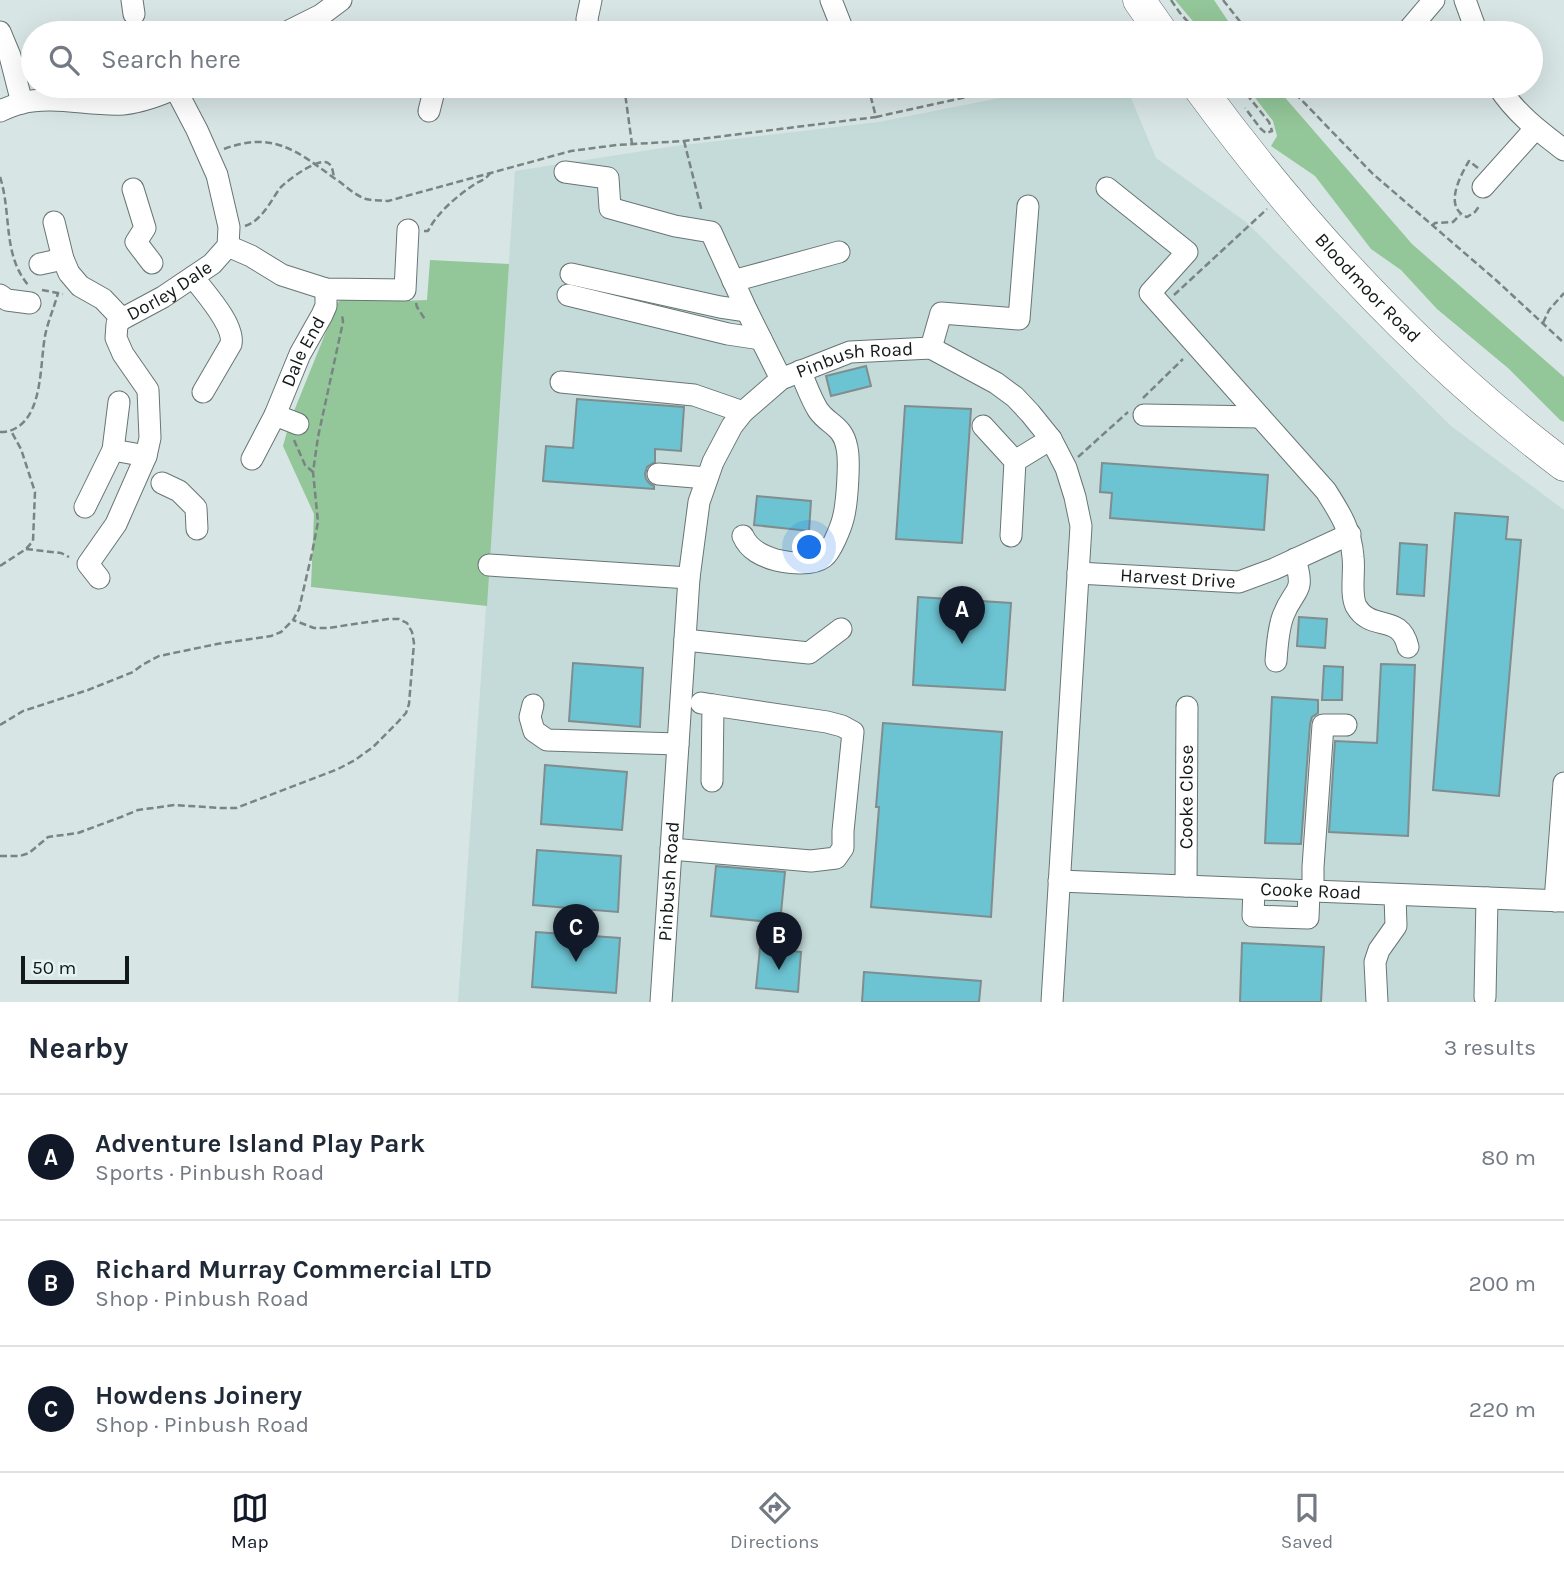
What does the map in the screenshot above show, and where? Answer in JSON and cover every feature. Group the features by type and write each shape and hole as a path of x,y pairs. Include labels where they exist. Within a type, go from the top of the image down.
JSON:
{"highway":[{"path":"1139,0 1154,21"},
{"name":"Bloodmoor Road","path":"1207,98 1282,195 1351,272 1450,372 1564,465"}],"street":[{"path":"309,21 341,0"},
{"path":"587,21 591,0"},
{"path":"831,0 839,21"},
{"path":"1416,21 1434,0"},
{"path":"1465,0 1473,21"},
{"path":"0,32 10,56 22,103"},
{"path":"0,111 22,103 57,100 124,104 149,98"},
{"path":"183,98 217,175 228,236"},
{"path":"429,111 433,98"},
{"path":"1506,98 1535,129 1564,150"},
{"path":"1483,187 1535,129"},
{"path":"565,172 608,177 610,208 675,226 711,232 761,339 819,412 844,436 848,469 843,519 828,554 812,562 793,562 764,556 753,550 743,536"},
{"path":"1107,188 1187,252 1156,300 1326,491 1350,534 1354,558 1354,602 1361,614 1367,618 1401,629 1408,647"},
{"path":"133,189 145,228 136,243 161,276"},
{"path":"931,348 941,313 1019,319 1028,206"},
{"path":"54,222 69,273 80,286 103,299 122,318"},
{"name":"Dale End","path":"228,236 251,256 326,297 372,289 405,290 408,230"},
{"name":"Dorley Dale","path":"85,566 150,473 148,390 123,354 116,338 117,324 161,276 193,276 212,264 228,236"},
{"path":"733,281 839,252"},
{"path":"40,264 63,259"},
{"path":"193,276 233,336 204,392"},
{"path":"747,311 570,284 729,334 761,339"},
{"name":"Dale End","path":"253,459 288,420 300,354 326,297"},
{"path":"2,304 30,303"},
{"name":"Pinbush Road","path":"661,1002 689,578 699,502 713,462 732,426 743,412 791,375 850,352 931,348 996,383 1015,397 1051,439 1066,468 1081,526 1052,1002"},
{"path":"561,382 694,395 743,412"},
{"path":"85,507 114,450 118,402"},
{"path":"1141,409 1260,417"},
{"path":"983,426 1015,461 1012,536"},
{"path":"1015,461 1051,439"},
{"path":"114,450 179,491 196,508 197,529"},
{"path":"658,474 707,478"},
{"name":"Harvest Drive","path":"1078,573 1239,582 1350,534"},
{"path":"1276,661 1282,618 1300,586 1295,559"},
{"path":"489,565 689,578"},
{"path":"685,640 809,653 841,629"},
{"path":"671,849 811,861 836,858 842,848 853,732 827,722 681,701"},
{"path":"533,705 530,717 534,731 547,740 678,744"},
{"path":"712,781 713,705"},
{"name":"Cooke Close","path":"1186,886 1187,707"},
{"path":"1311,891 1323,725 1346,725"},
{"path":"1560,901 1564,783"},
{"name":"Cooke Road","path":"1059,881 1560,901"},
{"path":"1377,1002 1375,962 1379,950 1396,926 1395,895"},
{"path":"1485,997 1487,898"}],"path":[{"path":"1171,0 1187,21"},
{"path":"1223,0 1240,21"},
{"path":"626,98 632,144"},
{"path":"871,98 876,117"},
{"path":"208,155 239,144 276,143 297,151 351,191 367,199 388,201 571,151 684,141 876,117 960,98"},
{"path":"1250,98 1269,122 1272,131 1266,133 1261,129"},
{"path":"1300,98 1373,174 1564,343"},
{"path":"684,141 706,228 711,232"},
{"path":"228,236 257,220 291,178 314,164 323,161 328,163 334,177"},
{"path":"408,230 428,231 434,219 475,184 486,180 490,173"},
{"path":"1156,300 1282,195"},
{"path":"1432,226 1435,223 1453,222 1460,215"},
{"path":"0,432 18,428 34,408 45,337 58,293"},
{"path":"1543,323 1549,310 1564,293"},
{"path":"0,725 23,711 133,672 159,656 217,643 271,636 281,632 293,620 299,609 318,522 313,472 343,322 342,312 326,297"},
{"path":"1066,468 1141,409 1197,346"},
{"path":"288,420 300,455 305,465 313,472"},
{"path":"0,566 26,549 33,541 35,492 21,449 11,431"},
{"path":"26,549 61,553 85,566"},
{"path":"0,856 29,853 48,837 78,832 138,810 176,805 236,808 338,769 373,747 406,713 410,704 414,643 407,623 399,619 388,619 314,628 293,620"}],"shaded area":[{"path":"999,98 1131,98 1156,158 1246,222 1451,426 1564,510 1564,1002 458,1002 515,171 675,146 879,122"}],"green space":[{"path":"1175,0 1214,0 1228,21 1193,21"},
{"path":"1255,98 1285,98 1412,244 1564,377 1564,422 1508,368 1437,309 1401,270 1371,249 1315,176 1271,146 1277,136 1273,121"},
{"path":"430,260 509,264 487,606 311,587 314,514 283,446 290,421 338,302 344,298 427,300"}],"building":[{"path":"866,366 871,386 831,396 826,376"},
{"path":"577,399 684,407 681,451 655,449 655,462 647,467 646,479 654,489 543,481 546,446 573,448"},
{"path":"905,406 971,409 962,543 896,539"},
{"path":"1102,463 1268,475 1264,530 1110,518 1112,493 1100,492"},
{"path":"757,496 811,501 809,531 754,525"},
{"path":"1455,513 1508,517 1506,539 1521,540 1499,796 1433,790"},
{"path":"1400,543 1427,545 1424,596 1397,594"},
{"path":"918,597 1011,603 1005,690 913,685"},
{"path":"1299,617 1327,619 1325,648 1297,646"},
{"path":"573,663 643,668 640,727 569,721"},
{"path":"1381,664 1415,665 1408,836 1329,832 1335,741 1377,743"},
{"path":"1324,666 1343,667 1342,700 1322,700"},
{"path":"1272,697 1318,700 1318,713 1312,717 1310,724 1301,844 1265,843"},
{"path":"883,723 1002,732 991,917 871,907"},
{"path":"545,765 627,772 622,830 541,824"},
{"path":"537,850 621,856 618,912 533,905"},
{"path":"716,866 785,872 780,923 711,916"},
{"path":"536,932 620,938 616,993 532,987"},
{"path":"1242,943 1324,947 1321,1002 1240,1002"},
{"path":"760,948 801,952 798,992 756,988"},
{"path":"864,972 981,981 979,1002 862,1002"}],"place":[{"name":"Adventure Island Play Park","path":"962,644"},
{"name":"Howdens Joinery","path":"576,962"},
{"name":"Richard Murray Commercial LTD","path":"779,970"}]}
